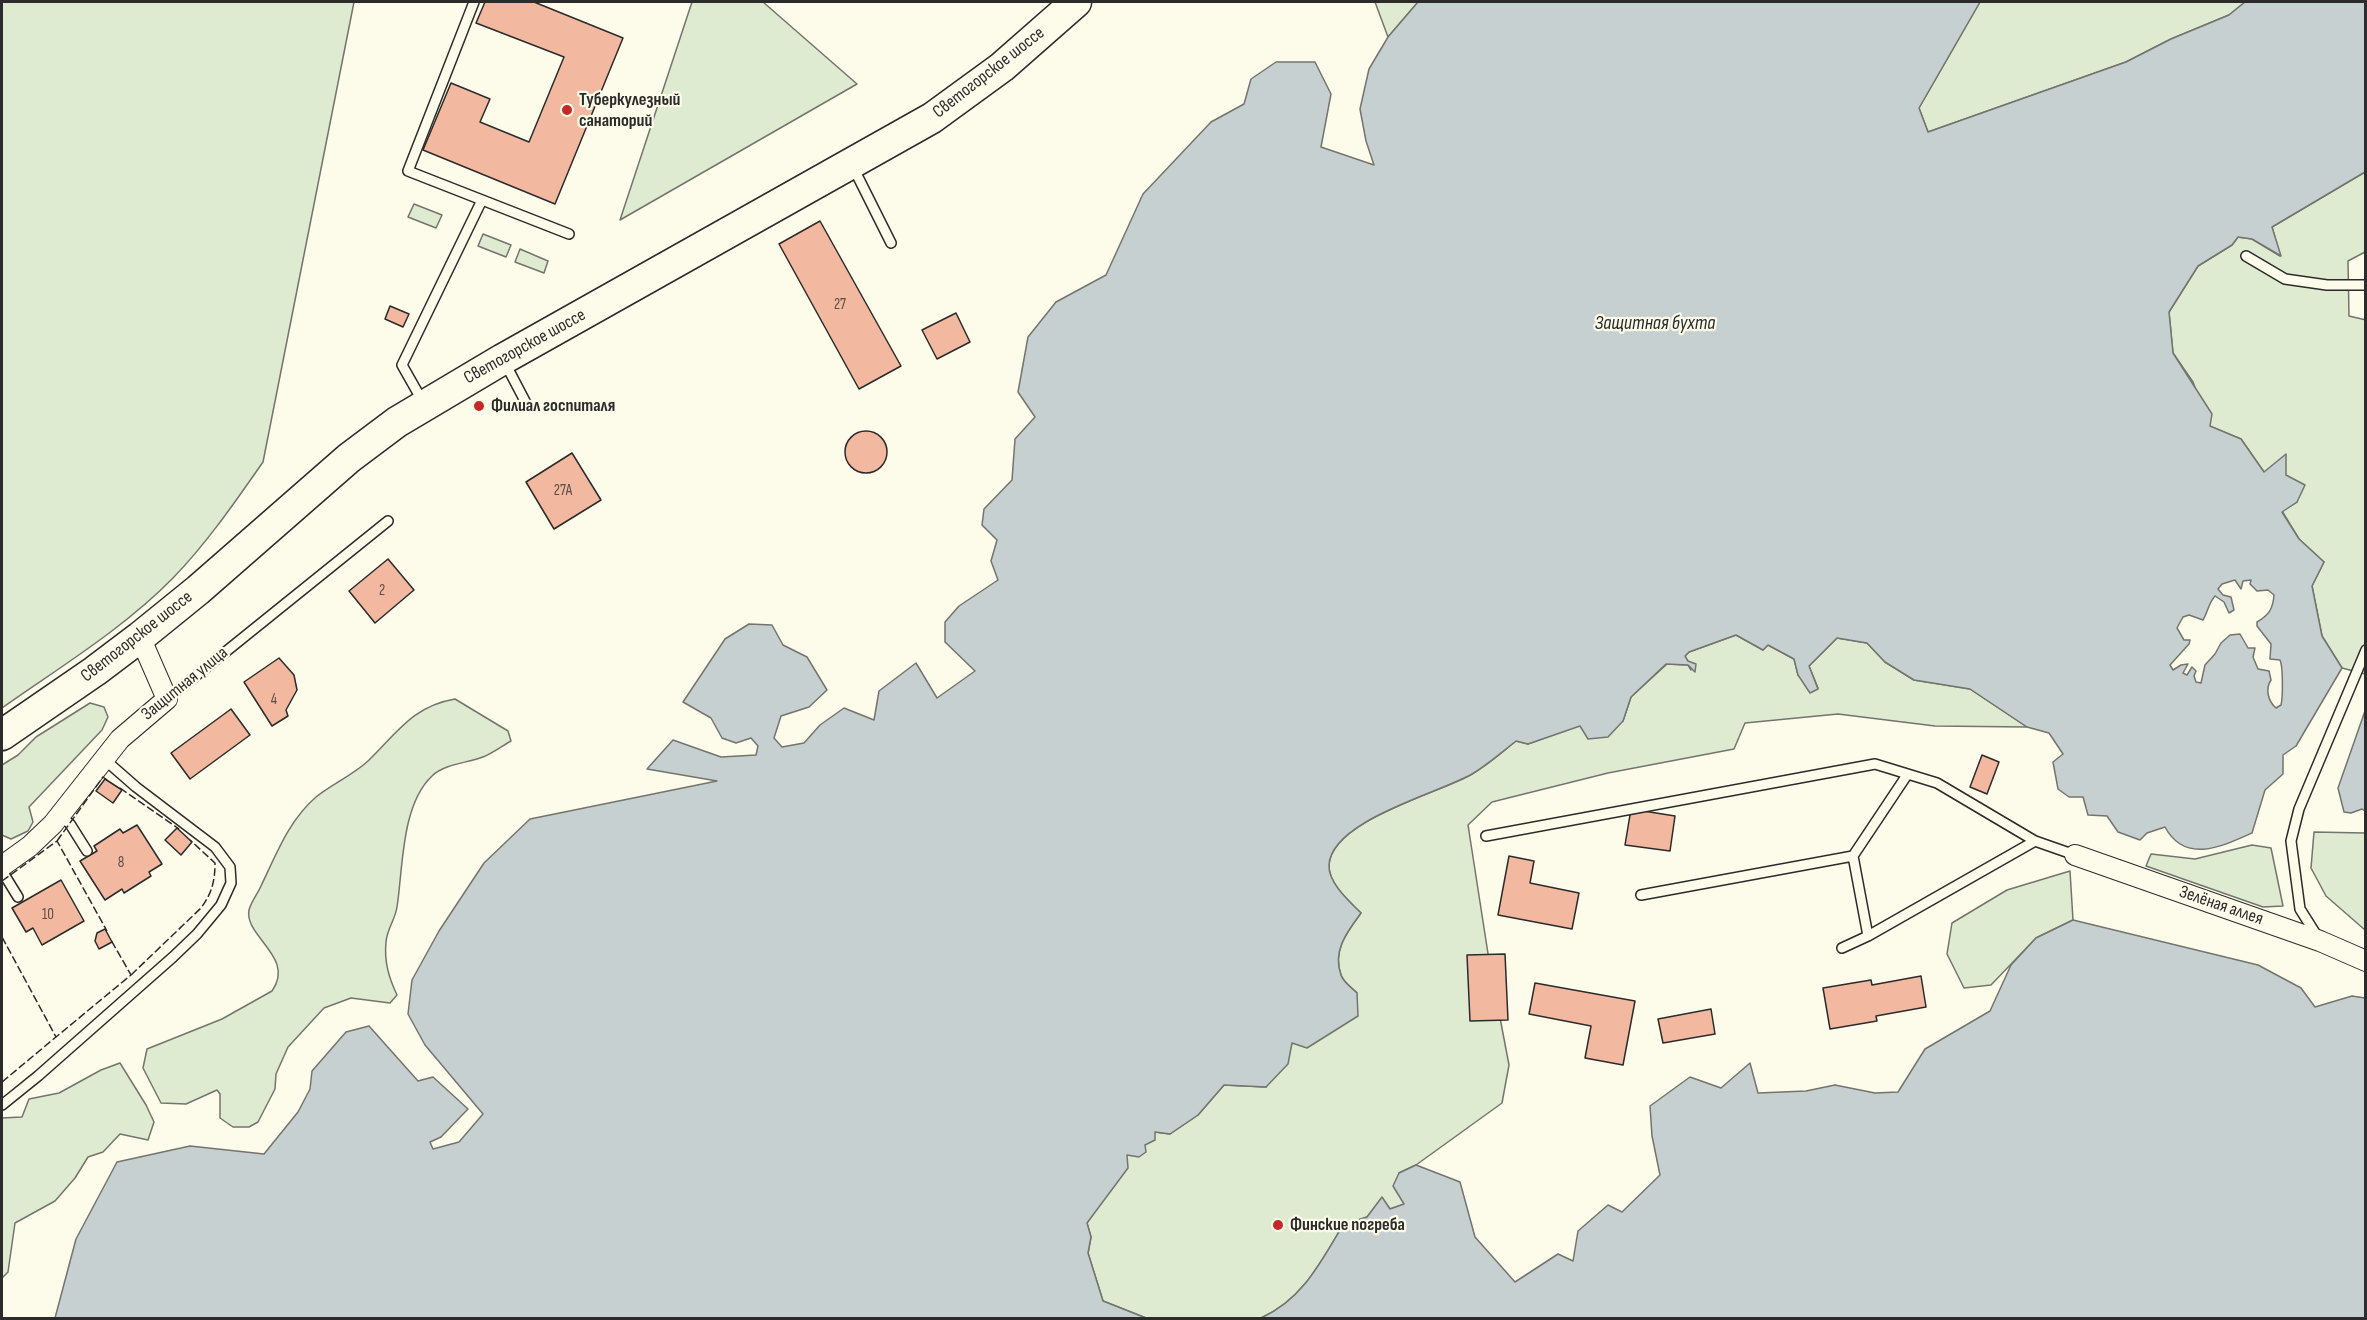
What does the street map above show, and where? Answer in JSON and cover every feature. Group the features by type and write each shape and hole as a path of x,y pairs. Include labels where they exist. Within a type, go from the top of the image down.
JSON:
{"main road":[{"name":"Светогорское шоссе","path":"2,735 140,637 198,590 349,458 424,404 852,165 956,102 1002,67 1077,2"}],"street":[{"path":"140,637 167,699"},
{"name":"Защитная улица","path":"2,868 30,846 60,815 120,738 167,699"},
{"name":"Зелёная аллея","path":"2075,855 2320,941 2366,961"}],"lane":[{"path":"474,2 408,171 569,234"},
{"path":"852,165 891,243"},
{"path":"424,404 402,365 482,200"},
{"path":"2247,256 2285,279 2327,285 2366,285"},
{"path":"503,359 526,403"},
{"name":"Защитная улица","path":"167,699 388,520"},
{"path":"2320,941 2300,909 2291,842 2299,808 2366,650"},
{"path":"2,1105 38,1076 197,934 221,904 231,883 231,867 215,847 136,788 104,759"},
{"path":"1486,836 1875,764 1938,783 2035,841 2075,855"},
{"path":"1868,936 1853,856 1907,775"},
{"path":"60,815 69,824 87,851"},
{"path":"1842,948 1868,936 2035,841"},
{"path":"1641,895 1853,856"},
{"path":"2,868 18,897"}],"green space":[{"path":"2,2 354,2 263,462 197,551 154,597 90,647 2,708"},
{"path":"692,2 763,2 857,84 620,220"},
{"path":"1375,2 1418,2 1388,37"},
{"path":"1980,2 2245,2 2229,15 2171,39 2126,62 1928,132 1919,108"},
{"path":"2365,172 2365,252 2348,261 2349,316 2366,320 2365,674 2342,668 2322,636 2312,586 2324,562 2299,539 2282,511 2297,502 2264,472 2241,439 2209,426 2193,382 2173,353 2169,312 2198,266 2232,245 2238,237 2252,239 2280,256 2272,227"},
{"path":"414,204 442,215 436,228 408,217"},
{"path":"483,234 511,245 506,257 478,246"},
{"path":"520,249 548,261 544,273 515,262"},
{"path":"1736,635 1763,650 1768,645 1794,659 1798,675 1818,688 1809,666 1837,638 1867,643 1885,662 1914,680 1970,689 2027,727 1935,726 1838,714 1745,723 1734,749 1608,773 1492,802 1468,825 1489,960 1509,1065 1502,1103 1416,1165 1399,1173 1405,1204 1390,1209 1382,1198 1367,1217 1343,1225 1309,1279 1288,1301 1261,1318 1146,1318 1103,1301 1088,1253 1091,1237 1087,1223 1104,1198 1127,1155 1145,1145 1155,1132 1170,1134 1198,1115 1224,1085 1266,1087 1292,1043 1357,993 1342,978 1338,958 1342,942 1361,913 1345,898 1332,879 1329,865 1335,849 1348,834 1367,821 1472,774 1516,741 1528,744 1580,725 1623,721 1631,697 1667,664 1688,665 1691,670 1685,656 1689,652"},
{"path":"455,699 508,731 511,741 483,757 449,766 437,772 422,788 414,803 405,838 397,907 386,942 388,970 397,995 390,1003 351,998 324,1008 288,1047 276,1074 275,1089 258,1122 249,1127 233,1127 220,1118 220,1094 217,1090 186,1104 161,1103 143,1068 147,1049 222,1019 272,991 278,979 278,968 274,958 254,929 249,910 284,838 298,816 316,797 368,761 417,714"},
{"path":"90,703 104,707 108,717 102,730 29,807 33,822 28,831 11,839 2,835 2,765 18,755 36,737"},
{"path":"2314,832 2365,833 2365,930 2326,896 2311,868"},
{"path":"2252,845 2271,848 2283,906 2263,907 2146,866 2151,854 2195,859"},
{"path":"2070,871 2073,920 2036,938 1991,985 1964,988 1947,954 1952,923 2007,890"},
{"path":"120,1063 154,1122 148,1140 120,1134 103,1152 88,1157 75,1178 55,1201 15,1223 8,1272 2,1278 2,1118 22,1117 29,1099 59,1093 101,1070"}],"water":[{"name":"Защитная бухта","path":"1418,2 1980,2 1919,108 1928,132 2126,62 2171,39 2229,15 2245,2 2365,2 2365,172 2272,227 2281,256 2252,239 2238,237 2232,245 2198,266 2169,312 2173,353 2212,414 2210,426 2241,439 2264,472 2286,454 2286,475 2305,485 2297,502 2282,512 2299,539 2324,562 2312,586 2322,636 2342,668 2296,746 2283,755 2283,774 2265,790 2252,833 2216,847 2193,849 2183,846 2165,827 2147,833 2140,840 2118,832 2107,816 2088,815 2083,797 2069,797 2058,789 2053,762 2063,754 2049,733 2027,727 1970,689 1914,680 1885,662 1867,643 1837,638 1809,666 1818,689 1810,693 1798,675 1794,659 1768,645 1763,650 1736,635 1689,652 1685,656 1688,661 1696,664 1695,672 1688,665 1666,664 1631,697 1623,721 1608,737 1588,739 1580,726 1528,744 1516,741 1472,774 1367,821 1348,834 1334,849 1329,865 1332,879 1340,892 1361,913 1342,942 1338,958 1342,978 1357,993 1358,1016 1307,1048 1292,1043 1288,1064 1266,1087 1224,1085 1198,1115 1170,1134 1155,1132 1155,1140 1145,1145 1146,1152 1139,1157 1127,1155 1128,1168 1087,1223 1091,1237 1088,1253 1103,1301 1146,1318 55,1318 76,1239 117,1162 190,1146 264,1154 298,1112 310,1089 312,1071 346,1032 369,1026 418,1081 433,1077 468,1109 441,1137 430,1142 433,1149 459,1142 483,1114 425,1045 408,1014 412,980 439,931 484,863 530,819 717,781 647,769 673,740 721,757 756,755 758,746 751,738 736,743 722,738 711,718 683,702 725,639 749,624 772,625 783,645 807,657 827,690 809,707 781,716 774,738 782,747 804,743 820,725 844,708 874,720 879,691 916,663 937,698 975,671 945,642 945,622 959,606 998,580 991,561 997,540 982,525 984,509 1012,480 1015,439 1035,417 1018,392 1028,337 1056,302 1106,275 1143,194 1211,122 1244,104 1251,79 1276,62 1315,62 1331,94 1321,147 1374,165 1366,141 1360,109 1369,69 1388,37","holes":["2235,580 2241,589 2243,581 2251,580 2250,584 2257,591 2268,590 2274,595 2270,611 2257,622 2257,626 2271,644 2270,659 2280,660 2281,663 2282,701 2281,705 2276,708 2268,695 2271,680 2269,671 2258,669 2253,657 2255,648 2248,648 2240,634 2230,635 2221,643 2205,665 2201,683 2196,682 2194,676 2196,671 2192,667 2187,675 2183,673 2188,664 2173,670 2170,665 2189,644 2190,640 2184,640 2177,628 2183,617 2189,615 2203,620 2215,596 2224,602 2229,613 2234,610 2231,597 2223,595 2218,589 2222,584"]},
{"path":"2365,711 2365,811 2362,809 2351,813 2344,812 2338,788"},
{"path":"2073,920 2258,965 2301,988 2315,1007 2352,996 2365,998 2365,1318 1261,1318 1288,1301 1309,1279 1343,1225 1367,1217 1382,1197 1390,1209 1404,1204 1393,1186 1399,1173 1416,1165 1460,1182 1475,1237 1515,1282 1558,1254 1573,1261 1578,1231 1608,1205 1622,1212 1660,1175 1652,1136 1650,1106 1690,1077 1721,1088 1750,1063 1758,1093 1806,1091 1835,1085 1875,1093 1898,1092 1925,1049 1990,1011 2011,965 2036,938"}],"building":[{"name":"Туберкулезный санаторий","path":"485,2 534,2 623,38 555,204 423,150 451,83 490,99 480,122 529,142 564,57 476,23"},
{"path":"820,221 901,366 859,389 779,244"},
{"path":"390,306 409,314 403,327 385,319"},
{"path":"956,313 970,342 937,359 922,330"},
{"path":"866,431 874,432 881,437 886,444 886,460 881,467 874,472 866,473 858,472 851,467 846,460 845,452 846,444 851,437 858,432"},
{"path":"572,453 601,500 554,529 526,482"},
{"path":"388,559 414,590 375,623 349,591"},
{"path":"279,658 294,675 297,690 286,710 288,716 272,726 244,682"},
{"path":"231,709 250,735 190,779 171,753"},
{"path":"1982,755 1999,762 1987,794 1970,787"},
{"path":"105,779 122,790 113,803 96,791"},
{"path":"1631,809 1675,816 1670,851 1625,845"},
{"path":"137,825 162,864 149,872 151,876 124,893 122,889 105,900 80,861 97,851 94,846 120,829 123,833"},
{"path":"177,828 192,842 181,855 165,840"},
{"path":"1509,856 1534,861 1530,883 1579,893 1572,929 1498,915"},
{"path":"61,880 84,921 42,945 33,928 26,932 12,908"},
{"path":"105,929 112,942 99,949 95,941 97,933"},
{"path":"1505,954 1508,1020 1470,1021 1467,955"},
{"path":"1921,976 1926,1007 1876,1016 1877,1021 1830,1029 1823,988 1871,980 1872,985"},
{"path":"1535,983 1635,1001 1623,1065 1585,1058 1591,1026 1529,1014"},
{"path":"1711,1009 1715,1034 1663,1043 1658,1019"}],"fence":[{"path":"57,841 103,777 107,780"},
{"path":"120,788 179,829"},
{"path":"131,975 201,908 208,897 215,863 190,840"},
{"path":"2,881 57,841 107,931"},
{"path":"2,937 56,1037 131,975 111,940"},
{"path":"2,1082 56,1037"}],"place":[{"name":"Туберкулезный санаторий","path":"567,110"},
{"name":"Филиал госпиталя","path":"479,406"},
{"name":"Финские погреба","path":"1278,1225"}]}
